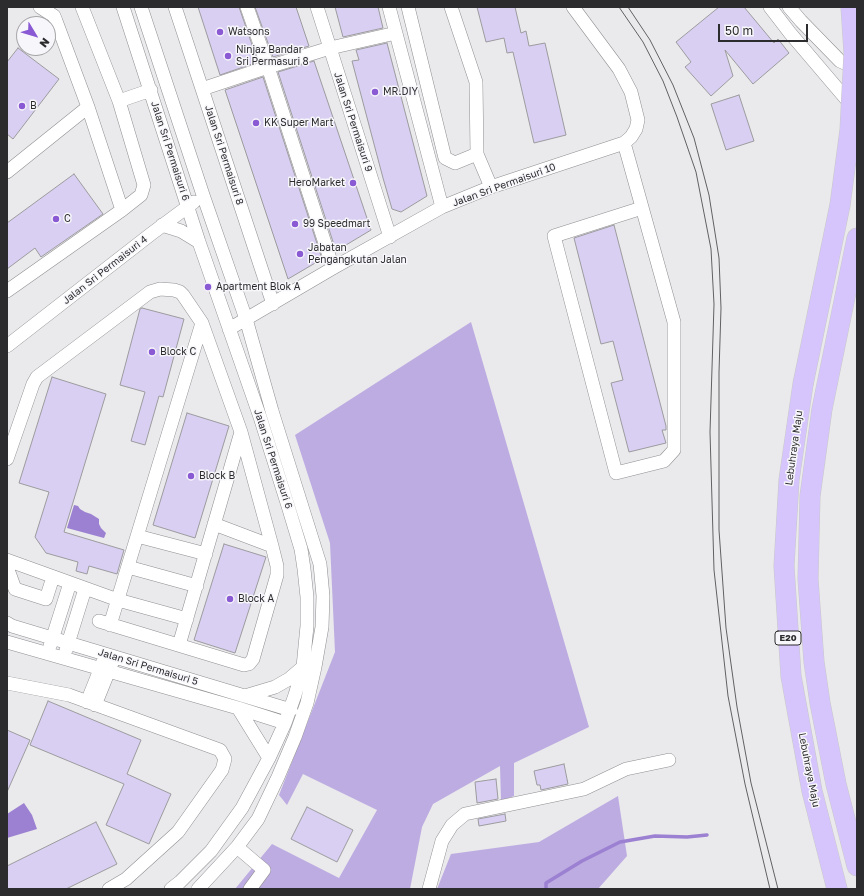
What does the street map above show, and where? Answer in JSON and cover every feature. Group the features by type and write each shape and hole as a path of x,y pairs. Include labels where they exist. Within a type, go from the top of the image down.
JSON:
{"highway":[{"name":"Lebuhraya Maju","path":"837,889 812,791 791,676 784,566 789,480 803,384 840,205 850,130 854,53 851,7"},
{"name":"E20","path":"857,238 822,409 810,496 808,579 814,654 820,702 835,777 857,866"}],"street":[{"path":"40,7 54,16 88,107 122,210"},
{"path":"7,291 122,210 141,195 144,185 119,101 82,7"},
{"name":"Jalan Sri Permaisuri 6","path":"123,7 199,242 265,432 301,549 307,597 307,626 303,667 290,717 242,808 211,851 171,889"},
{"name":"Jalan Sri Permaisuri 6","path":"141,7 203,195 246,319 272,411 320,564 323,596 322,627 307,703 278,777 258,818 237,847 198,889"},
{"name":"Jalan Sri Permaisuri 8","path":"175,7 273,304"},
{"path":"247,7 333,268"},
{"name":"Jalan Sri Permaisuri 9","path":"317,7 390,237"},
{"path":"389,7 442,207"},
{"path":"408,7 444,158 455,163 477,154"},
{"path":"451,7 476,82 477,154 491,187"},
{"path":"573,7 619,69 632,92 638,120 636,129 631,137 624,143 674,322 674,450 664,461 616,473 554,236 642,208"},
{"path":"770,7 857,112"},
{"path":"789,7 840,61 851,66 857,65"},
{"path":"202,89 330,48 396,33"},
{"path":"119,101 150,90"},
{"path":"7,172 88,107"},
{"name":"Jalan Sri Permaisuri 10","path":"229,329 333,268 442,207 491,187 624,143"},
{"name":"Jalan Sri Permaisuri 4","path":"7,346 162,225 203,195"},
{"path":"162,225 180,231 199,242"},
{"path":"7,459 33,384 37,377 150,292 160,289 180,292 202,323 241,432 277,566 277,575 253,659 249,664 244,665 104,623 118,600 202,323"},
{"path":"179,645 241,432"},
{"path":"214,524 272,546"},
{"path":"137,536 206,554"},
{"path":"7,560 118,600 187,619"},
{"path":"7,567 15,589 46,599 53,577"},
{"path":"128,567 197,586"},
{"path":"48,653 70,583"},
{"path":"63,658 85,589"},
{"name":"Jalan Sri Permaisuri 5","path":"7,623 52,639 244,696 290,717"},
{"name":"Jalan Sri Permaisuri 5","path":"7,642 238,708 290,717"},
{"path":"91,703 110,656"},
{"path":"244,696 275,687 289,679 303,667"},
{"path":"7,682 70,695 220,750 225,759 222,770 178,832 126,879 110,889"},
{"path":"295,736 290,717 307,703"},
{"path":"238,708 269,758"},
{"path":"429,889 442,841 452,826 465,814 584,789 626,769 669,760"},
{"path":"237,847 264,870 250,889"}],"shaded area":[{"path":"471,322 589,727 514,763 514,796 501,801 500,766 433,804 422,827 410,889 235,889 272,844 339,878 377,810 303,774 287,805 279,795 335,652 330,543 295,435"},
{"path":"74,505 99,519 101,528 106,533 104,538 67,528"},
{"path":"618,796 627,856 598,889 437,889 451,854 539,842"},
{"path":"24,803 32,815 37,829 7,838 7,814"}],"building":[{"path":"198,7 239,7 258,62 220,75"},
{"path":"255,7 296,7 309,46 273,57"},
{"path":"335,7 378,7 383,28 343,37"},
{"path":"477,7 515,7 521,33 526,31 529,46 545,43 566,135 534,143 513,52 507,53 504,38 486,42"},
{"path":"719,7 744,7 774,43 778,39 789,53 753,84 725,50 733,76 711,96 685,67 691,62 676,42"},
{"path":"387,43 427,196 401,212 392,209 352,61 359,60 356,50"},
{"name":"B","path":"16,51 16,56 29,56 59,79 13,139 7,134 7,62"},
{"path":"314,61 371,230 336,251 278,72"},
{"path":"263,77 322,259 288,279 225,90"},
{"path":"739,95 754,141 726,150 711,104"},
{"name":"C","path":"74,174 103,214 41,257 35,248 7,269 7,223"},
{"path":"614,225 666,426 666,430 662,430 666,443 629,452 611,383 623,380 613,341 601,344 574,238"},
{"name":"Block C","path":"142,308 184,319 163,397 159,396 145,445 131,441 145,392 120,385 140,309"},
{"path":"52,377 106,394 64,532 124,550 117,574 89,566 87,574 76,571 78,562 46,553 35,537 49,492 19,483"},
{"name":"Block B","path":"187,413 229,426 195,538 153,525"},
{"name":"Block A","path":"224,544 266,557 235,653 194,640"},
{"path":"48,701 141,740 127,774 171,794 149,844 106,825 124,784 30,745"},
{"path":"7,730 30,740 7,792"},
{"path":"564,764 568,784 541,790 540,785 537,785 534,771"},
{"path":"496,779 498,799 477,803 475,782"},
{"path":"307,807 353,830 337,862 291,839"},
{"path":"505,814 506,821 479,826 478,819"},
{"path":"96,822 117,864 66,889 7,889 7,866"}],"waterway":[{"path":"546,889 546,883 582,861 620,842 655,836 687,837 707,835"}],"tram line":[{"path":"619,7 643,42 663,81 677,117 696,172 711,249 714,304 710,432 714,570 728,696 745,784 770,889"},
{"path":"628,7 650,40 673,85 694,138 709,195 719,258 721,308 719,372 719,530 726,628 737,707 751,783 778,889"}],"place":[{"name":"Watsons","path":"220,32"},
{"name":"Ninjaz Bandar Sri Permasuri 8","path":"228,56"},
{"name":"MR.DIY","path":"375,92"},
{"name":"B","path":"22,106"},
{"name":"KK Super Mart","path":"256,123"},
{"name":"HeroMarket","path":"353,183"},
{"name":"C","path":"56,219"},
{"name":"99 Speedmart","path":"295,224"},
{"name":"Jabatan Pengangkutan Jalan","path":"300,254"},
{"name":"Apartment Blok A","path":"208,287"},
{"name":"Block C","path":"152,352"},
{"name":"Block B","path":"191,476"},
{"name":"Block A","path":"230,599"}]}
